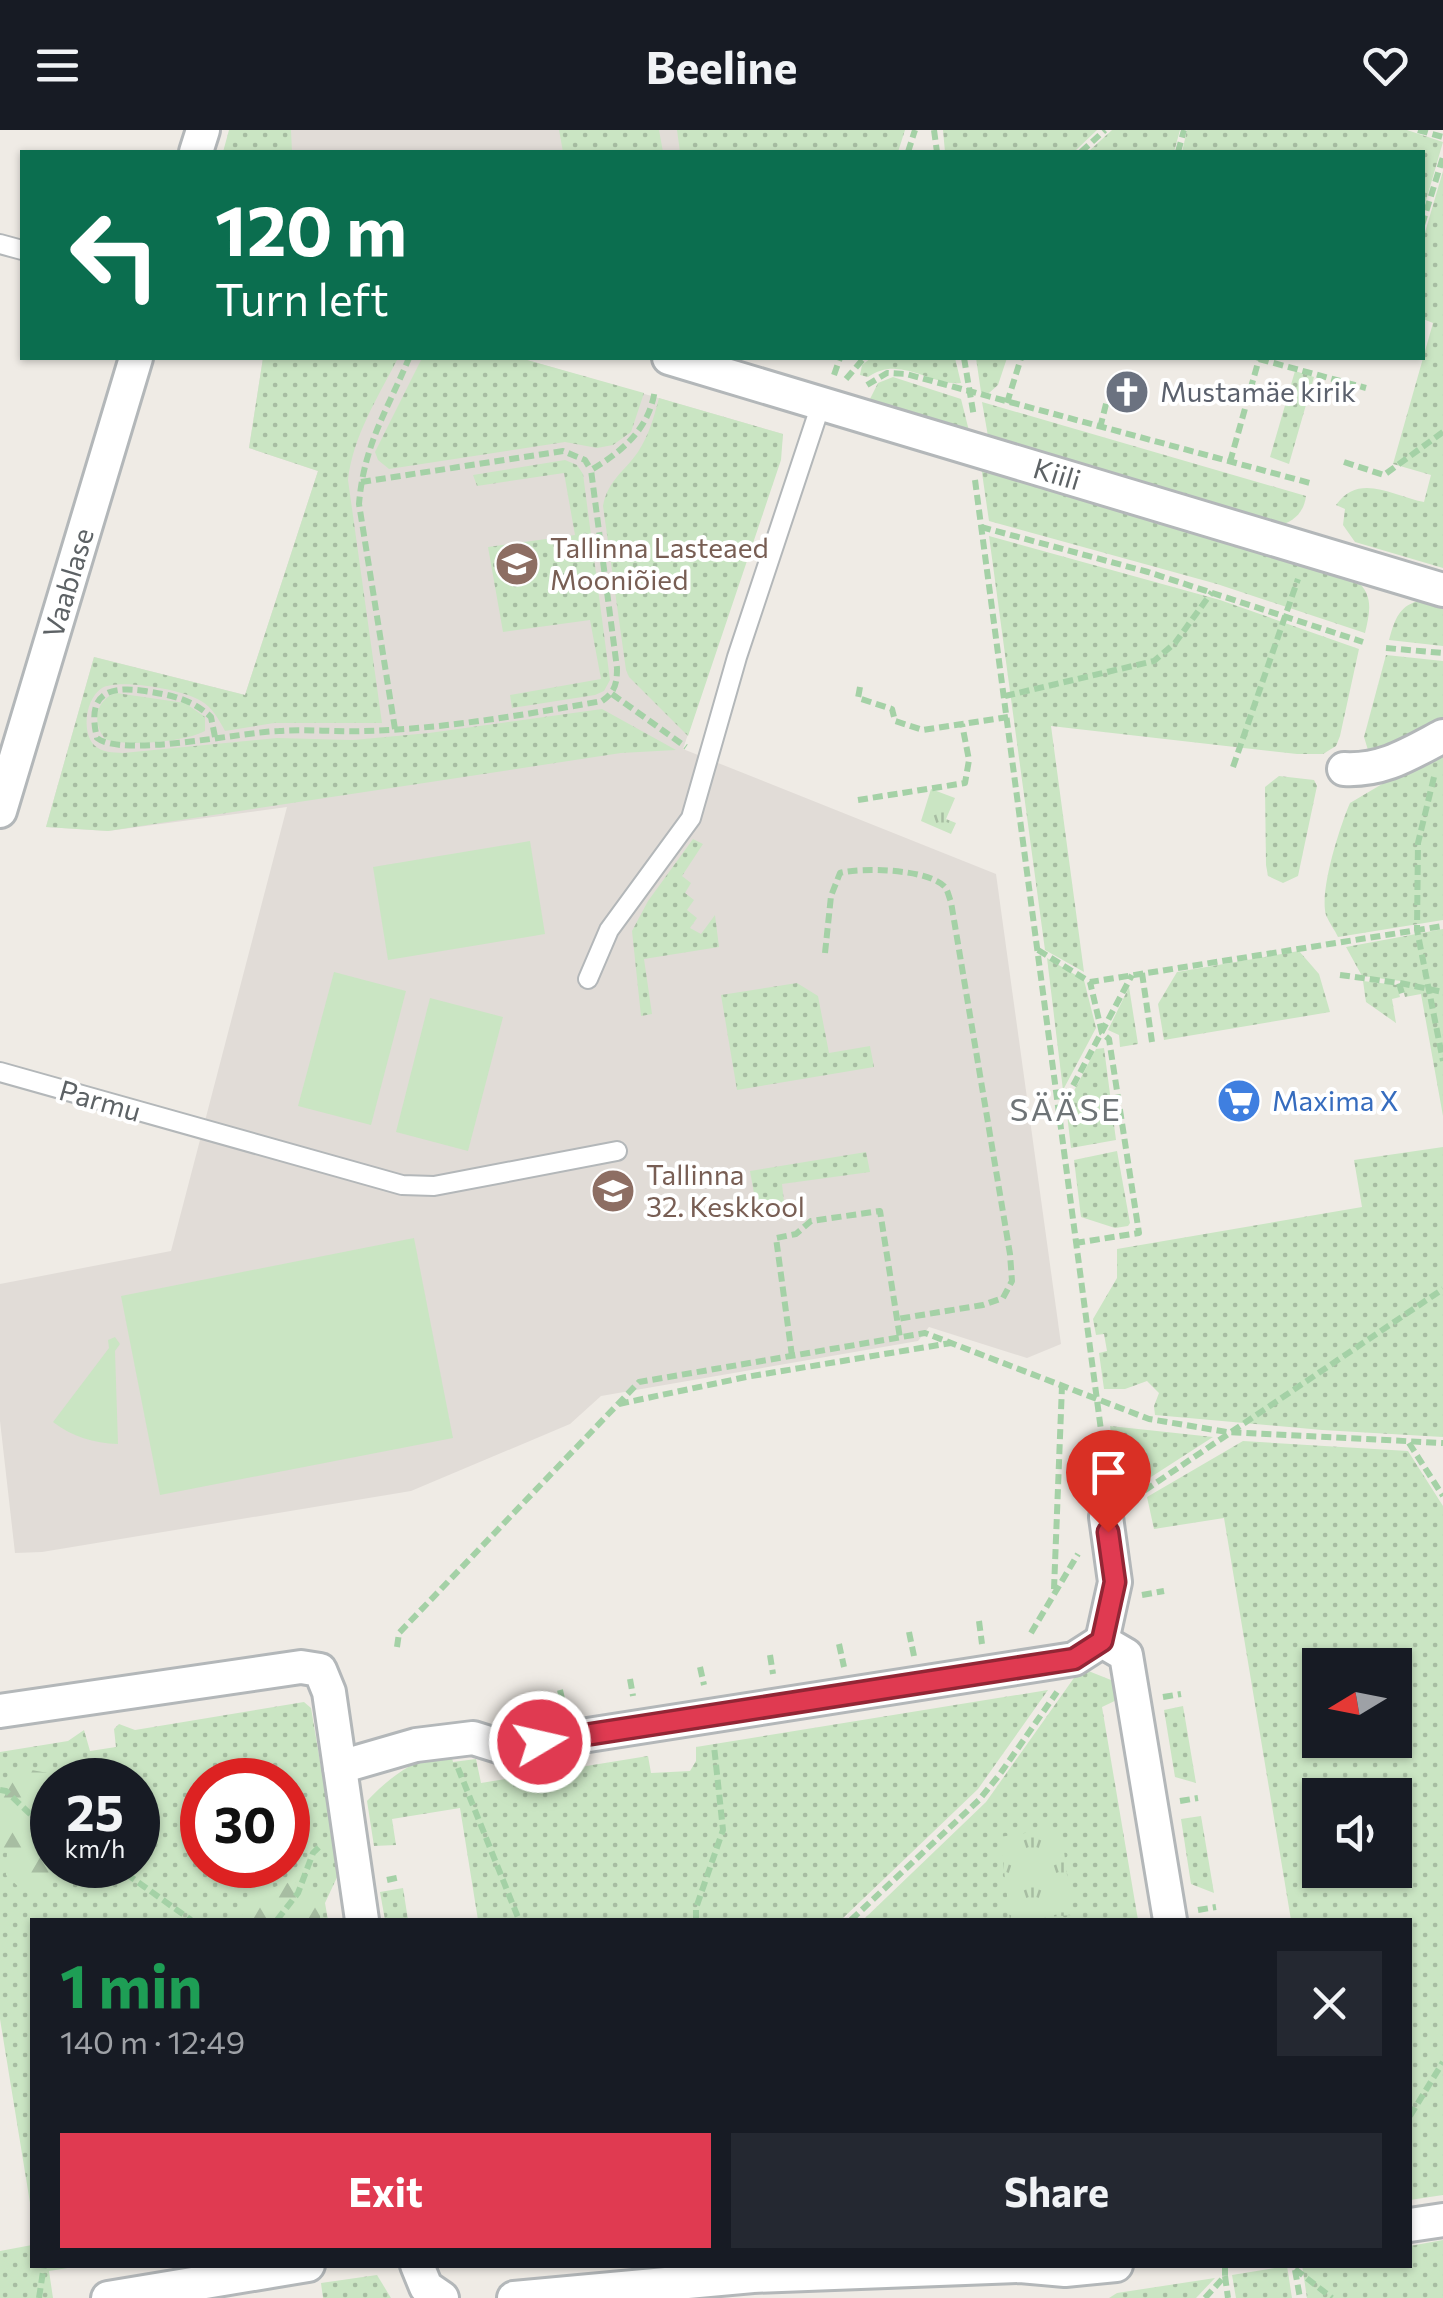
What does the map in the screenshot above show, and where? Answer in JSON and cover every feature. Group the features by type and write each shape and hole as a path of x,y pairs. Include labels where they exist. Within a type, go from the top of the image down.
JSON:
{"street":[{"name":"Vaablase","path":"0,811 135,360"},
{"name":"Kiili","path":"679,360 832,390 1308,550 1443,590"},
{"path":"1344,768 1366,770 1390,765 1443,736"},
{"path":"340,1767 416,1745 473,1738 505,1748 708,1703 1074,1659 1102,1641 1115,1582 1106,1517"},
{"path":"1102,1641 1126,1655 1170,1918"},
{"path":"0,1712 301,1667 320,1670 329,1692 362,1918"},
{"path":"1412,2225 1443,2220"},
{"path":"108,2298 290,2268"},
{"path":"419,2268 426,2287 442,2298"},
{"path":"536,2296 753,2276 967,2268"},
{"path":"1025,2268 1065,2284 1108,2268"}],"lane":[{"path":"588,979 609,930 691,818 737,657 832,390"},
{"name":"Parmu","path":"0,1072 414,1186 617,1151"}],"path":[{"path":"1084,150 1105,130"},
{"path":"1418,130 1443,137"},
{"path":"1425,215 1443,157"},
{"path":"395,729 359,504 374,430 408,360"},
{"path":"832,390 840,360"},
{"path":"832,390 862,360"},
{"path":"964,360 974,423"},
{"path":"1007,403 1020,360"},
{"path":"1230,462 1258,360"},
{"path":"1266,360 1366,388"},
{"path":"856,388 895,372 1310,484"},
{"path":"591,470 632,442 649,414 656,389"},
{"path":"1100,428 1107,400"},
{"path":"1344,462 1384,476 1443,432"},
{"path":"215,737 211,718 193,702 173,696 122,688 99,699 94,710 97,738 106,745 137,747 279,731 395,729 524,714 602,701 612,694 617,684 617,668 591,470 585,460 576,453 562,451 361,482"},
{"path":"973,470 1104,1453 1106,1517 1096,1544 1080,1550 1028,1638"},
{"path":"982,527 1212,592 1363,642"},
{"path":"1233,767 1308,550"},
{"path":"1005,696 1154,661 1175,643 1212,592"},
{"path":"1386,648 1443,652"},
{"path":"860,687 858,698 892,709 895,721 924,730 1008,717"},
{"path":"612,694 684,746 709,753"},
{"path":"858,800 965,783 969,760 962,724"},
{"path":"1437,768 1418,843 1417,930 1443,1060"},
{"path":"825,953 831,896 840,874 855,869 926,876 944,886 952,902 1012,1281 1003,1298 983,1306 897,1319"},
{"path":"1038,950 1090,982 1443,926"},
{"path":"1142,973 1152,1042"},
{"path":"1340,974 1443,992"},
{"path":"1058,1113 1132,975"},
{"path":"1075,1242 1139,1233 1109,1039 1102,1033 1090,982"},
{"path":"1400,983 1403,997"},
{"path":"792,1356 776,1238 796,1234 811,1221 880,1212 900,1338"},
{"path":"1106,1517 1443,1289"},
{"path":"397,1647 398,1633 639,1382 925,1333 1149,1419 1227,1432 1443,1443"},
{"path":"618,1404 764,1374 955,1342"},
{"path":"1054,1595 1062,1386"},
{"path":"1408,1442 1443,1496"},
{"path":"1141,1595 1164,1591"},
{"path":"979,1620 983,1646"},
{"path":"909,1632 914,1657"},
{"path":"839,1644 844,1668"},
{"path":"770,1656 774,1680"},
{"path":"853,1918 979,1800 1073,1668 1074,1659"},
{"path":"696,1918 722,1830 708,1703 700,1667"},
{"path":"630,1678 634,1702"},
{"path":"560,1690 565,1714"},
{"path":"452,1740 469,1801 518,1918"},
{"path":"0,1790 30,1814"},
{"path":"278,1918 298,1893 313,1853 348,1824"},
{"path":"146,1888 188,1918"},
{"path":"1412,2113 1443,2062"},
{"path":"39,2298 44,2268"},
{"path":"1225,2268 1228,2298"},
{"path":"1295,2268 1300,2298"},
{"path":"1296,2268 1332,2298"},
{"path":"1205,2298 1225,2276"}],"shaded area":[{"path":"243,130 874,130 868,150 239,150"},
{"name":"Tallinna 32. Keskkool","path":"263,360 527,360 783,434 780,460 683,749 996,874 1061,1344 1027,1358 929,1327 918,1341 601,1396 570,1424 411,1491 42,1552 15,1553 0,1421 0,1284 171,1251 287,807 108,831 46,827 94,657 245,695 318,471 249,448"}],"green space":[{"path":"229,130 291,130 292,150 224,150"},
{"path":"559,130 659,130 663,150 563,150"},
{"path":"677,130 905,130 899,150 680,150"},
{"path":"943,130 1097,130 1076,150 945,150"},
{"path":"1112,130 1180,130 1175,150 1090,150"},
{"path":"1187,130 1407,130 1443,142 1425,204 1425,150 1182,150"},
{"path":"1443,171 1443,568 1355,542 1343,525 1345,509 1336,505 1345,495 1366,488 1424,502 1431,475 1393,464 1433,323 1425,320 1425,232"},
{"path":"263,360 397,360 361,432 348,480 382,723 274,723 225,731 209,707 193,697 122,684 102,688 92,699 87,723 94,745 104,751 123,753 277,738 353,740 602,709 676,750 621,753 108,831 46,827 94,657 245,695 318,471 249,448"},
{"path":"421,360 527,360 644,393 631,432 613,445 597,448 565,442 389,469 375,452"},
{"path":"868,360 955,360 961,383 892,369 868,377 860,375 862,365"},
{"path":"976,360 1006,360 998,385 989,393 981,392"},
{"path":"1295,371 1314,377 1289,464 1270,457"},
{"path":"893,377 961,399 970,435 867,405 878,383"},
{"path":"659,398 783,434 781,460 688,736 626,670 603,506 613,483 642,446"},
{"path":"982,402 1306,496 1305,502 1297,516 1278,526 989,442"},
{"path":"565,460 577,465 583,474 610,680 604,691 595,695 512,708 510,695 601,679 590,620 503,632 488,547 575,535 564,473 477,486 473,475"},
{"path":"981,466 1356,580 1368,598 1365,633 1217,584 989,521"},
{"path":"989,536 1220,600 1359,649 1340,736 1336,746 1323,754 1051,726 1084,972 1045,950"},
{"path":"1423,600 1443,604 1443,646 1389,640 1403,609"},
{"path":"1386,655 1443,661 1443,722 1374,754 1368,750 1364,737"},
{"path":"116,693 185,703 205,717 205,731 155,742 105,739 98,726 98,713 104,701"},
{"path":"1443,748 1443,920 1338,937 1326,915 1325,891 1350,803"},
{"path":"1279,776 1314,780 1317,786 1298,876 1283,883 1268,876 1266,865 1265,787"},
{"path":"931,789 955,798 946,819 956,823 951,834 921,821"},
{"path":"693,839 703,844 682,876 691,883 685,893 694,900 687,910 697,918 690,928 701,934 715,915 719,947 644,959 652,1014 641,1016 632,931 648,901"},
{"path":"530,841 545,934 388,960 373,867"},
{"path":"1443,929 1443,1116 1421,994 1405,997 1401,981 1362,976 1346,947"},
{"path":"1299,951 1319,974 1330,1012 1164,1040 1158,1004 1177,972"},
{"path":"1047,958 1084,980 1096,1028 1063,1090"},
{"path":"334,972 406,991 371,1125 298,1106"},
{"path":"1363,981 1397,985 1400,997 1392,999 1396,1023 1366,1002"},
{"path":"797,983 818,996 829,1053 870,1046 874,1067 737,1090 721,995"},
{"path":"1129,987 1138,1044 1120,1047 1119,1035 1108,1030"},
{"path":"430,998 503,1017 468,1151 396,1132"},
{"path":"1104,1048 1116,1140 1071,1148 1066,1106 1096,1049"},
{"path":"1443,1147 1443,1437 1155,1415 1159,1393 1147,1381 1125,1389 1104,1389 1099,1353 1107,1351 1104,1334 1096,1335 1093,1319 1117,1278 1117,1249 1362,1207 1354,1160"},
{"path":"1117,1151 1130,1223 1115,1228 1081,1217 1074,1160"},
{"path":"866,1152 870,1172 782,1184 785,1211 758,1216 750,1171"},
{"path":"414,1238 453,1438 160,1495 121,1296"},
{"path":"115,1337 120,1344 115,1351 118,1444 84,1438 53,1422 109,1348 108,1340"},
{"path":"1110,1426 1213,1437 1120,1497"},
{"path":"1243,1441 1408,1451 1443,1506 1443,2195 1412,2200 1412,1918 1291,1918 1224,1518 1154,1529 1147,1497"},
{"path":"1081,1668 1111,1680 1123,1697 1102,1707 1138,1918 865,1918 986,1802"},
{"path":"1048,1690 978,1789 843,1918 478,1918 460,1808 392,1819 396,1845 374,1846 367,1801 405,1769 450,1750 453,1762 476,1759 481,1783 648,1756 651,1773 690,1771 696,1761 696,1747"},
{"path":"304,1702 311,1708 339,1873 325,1903 328,1918 30,1918 30,2203 0,2019 0,1752 68,1741 84,1730 90,1751 116,1747 114,1729 119,1724 135,1730"},
{"path":"1183,1706 1196,1783 1175,1777 1164,1710"},
{"path":"30,1770 30,1888 37,1888 24,1892 6,1875 7,1853 0,1850 0,1793 4,1782"},
{"path":"1201,1816 1214,1893 1191,1884 1181,1819"},
{"path":"1061,1827 1072,1915 1010,1918 1000,1837"},
{"path":"273,1888 310,1888 321,1892 320,1918 242,1918 254,1898"},
{"path":"403,1888 408,1918 385,1918 380,1892"},
{"path":"1443,2240 1443,2298 1307,2298 1302,2268 1412,2268 1412,2246"},
{"path":"30,2245 30,2268 68,2268 49,2271 53,2298 0,2298 0,2251"},
{"path":"1287,2268 1292,2298 1236,2298 1232,2275"},
{"path":"377,2275 391,2298 323,2298 321,2283"},
{"path":"1215,2278 1196,2298 1109,2298 1117,2293"}],"place":[{"name":"Mustamäe kirik","path":"1127,392"},
{"name":"Tallinna Lasteaed Mooniõied","path":"517,564"},
{"name":"Maxima X","path":"1239,1101"},
{"name":"Tallinna 32. Keskkool","path":"613,1191"}],"district":[{"name":"SÄÄSE","path":"1066,1110"}],"route":[{"path":"540,1742 1074,1659 1102,1641 1115,1582 1108,1532"}]}
